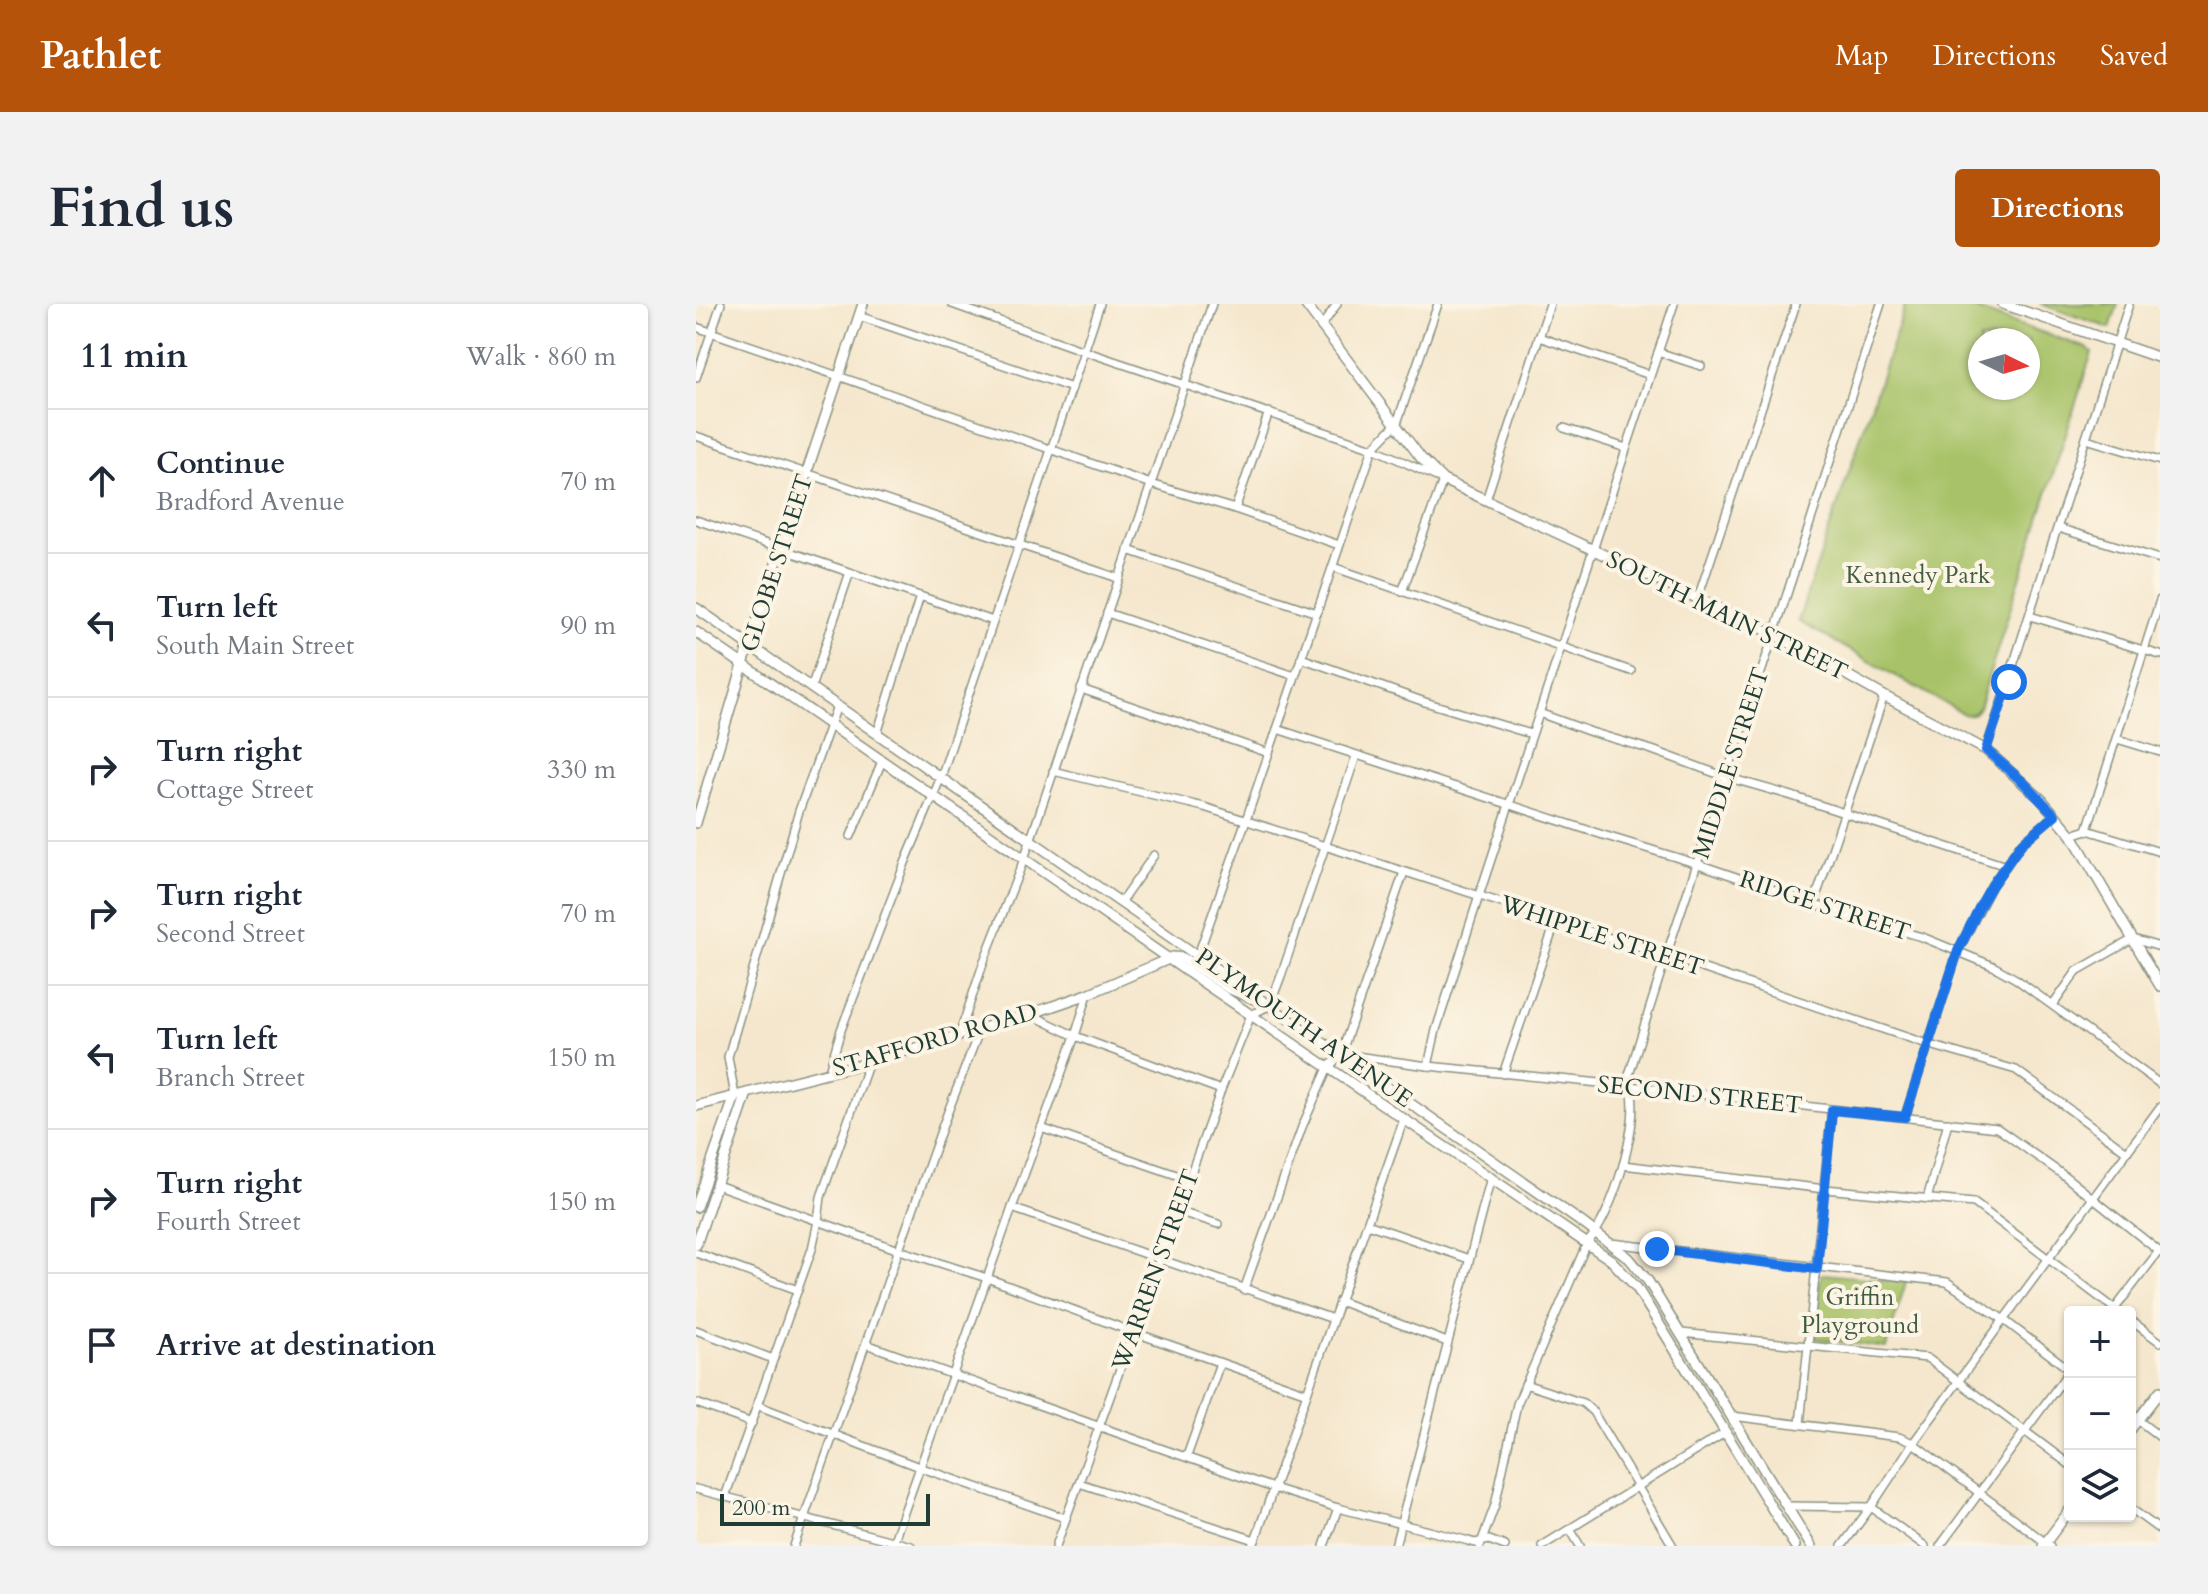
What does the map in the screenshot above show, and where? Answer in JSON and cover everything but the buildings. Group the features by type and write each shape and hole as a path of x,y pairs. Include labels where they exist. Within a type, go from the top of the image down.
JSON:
{"main road":[{"name":"GLOBE STREET","path":"696,823 780,548 863,304"},
{"name":"SOUTH MAIN STREET","path":"1305,304 1421,458 1443,480 1774,634 1986,750 2023,782 2072,835 2160,986"},
{"path":"2003,304 2160,358"},
{"name":"PLYMOUTH AVENUE","path":"696,608 1341,1054 1629,1258 1644,1274 1811,1546"},
{"name":"PLYMOUTH AVENUE","path":"696,632 1611,1260 1633,1283 1795,1546"},
{"path":"1170,960 1173,957 1183,958 1228,988 1270,1005"},
{"name":"STAFFORD ROAD","path":"696,1106 869,1062 1030,1014 1170,960"},
{"path":"696,1245 747,1093"},
{"path":"696,1207 735,1096"},
{"path":"2136,1415 2160,1391"},
{"path":"2046,1545 2064,1519"}],"street":[{"path":"696,378 721,304"},
{"path":"952,304 1373,448 1443,480 1402,592"},
{"path":"829,1071 841,1030 941,777 1100,304"},
{"path":"960,1033 1024,859 1212,304"},
{"path":"1321,327 1337,304"},
{"path":"1198,955 1373,448 1397,423 1438,304"},
{"path":"1486,500 1550,304"},
{"path":"1428,1066 1436,1030 1531,734 1674,304"},
{"path":"1698,598 1796,304"},
{"name":"MIDDLE STREET","path":"1597,1233 1623,1165 1630,1135 1633,1095 1629,1075 1881,304"},
{"path":"1986,750 2129,304"},
{"path":"859,316 1072,388"},
{"path":"696,327 1151,484 1339,545"},
{"path":"1539,337 1650,375"},
{"path":"1658,352 1701,366"},
{"path":"1235,509 1269,412"},
{"path":"1564,428 1626,448"},
{"path":"696,436 1118,578"},
{"path":"2086,439 2160,461"},
{"path":"696,520 993,621"},
{"path":"2058,528 2160,559"},
{"path":"1128,550 1317,613"},
{"path":"1333,567 1631,671"},
{"path":"811,688 850,572"},
{"path":"877,734 920,596"},
{"path":"2087,830 2160,600"},
{"path":"1107,613 1295,676"},
{"path":"2030,616 2160,655"},
{"path":"1301,658 1425,702 1531,734"},
{"path":"1081,689 1269,753"},
{"path":"1814,903 1884,696"},
{"path":"735,1096 728,1057 792,835 837,706"},
{"path":"1539,713 1726,777 2006,866"},
{"name":"RIDGE STREET","path":"1277,729 1958,951 1993,966 2053,1005 2160,1084"},
{"path":"2117,739 2160,752"},
{"path":"1251,1015 1270,1005 1356,756"},
{"path":"851,836 882,761"},
{"name":"WHIPPLE STREET","path":"1053,771 1246,820 1927,1044 2016,1070 2127,1152"},
{"path":"1905,1117 1958,951 1992,885 2021,844 2055,815"},
{"path":"2072,835 2087,830 2160,852"},
{"path":"1121,902 1154,855"},
{"path":"1244,1290 1302,1127 1328,1068 1341,1054 1404,872"},
{"path":"1503,1074 1556,921"},
{"path":"2053,1005 2077,971 2133,939 2160,947"},
{"path":"893,1543 1088,994"},
{"path":"1030,1014 1075,1036 1221,1090"},
{"name":"WARREN STREET","path":"1058,1545 1065,1518 1188,1179 1251,1015"},
{"path":"794,1546 980,1028"},
{"name":"SECOND STREET","path":"1341,1054 1997,1128 2066,1177 2159,1251"},
{"path":"725,1497 812,1249 821,1197 869,1062"},
{"path":"1842,1546 1913,1443 2160,1107"},
{"path":"1800,1424 1832,1110"},
{"path":"1079,1483 1254,1543 1404,1119"},
{"path":"1927,1199 1948,1122"},
{"path":"1041,1128 1188,1179"},
{"path":"1623,1165 1974,1203 2109,1306"},
{"path":"1395,1546 1491,1177"},
{"path":"717,1185 1307,1393"},
{"path":"1012,1208 1333,1319"},
{"path":"1177,1211 1218,1224"},
{"path":"1367,1224 1469,1259"},
{"path":"1481,1544 1495,1505 1515,1412 1525,1384 1587,1243 1597,1233"},
{"path":"1611,1243 1947,1282 2064,1365"},
{"path":"2120,1306 2159,1251"},
{"path":"696,1253 798,1290"},
{"path":"1339,1301 1447,1342"},
{"path":"2136,1324 2160,1342"},
{"path":"696,1330 773,1359"},
{"path":"1681,1333 1927,1358 2064,1461"},
{"path":"866,1344 1273,1488 1475,1543 1489,1540 1505,1546"},
{"path":"1187,1456 1220,1363"},
{"path":"1940,1546 2064,1378"},
{"path":"1525,1384 1585,1405 1593,1412 1673,1546"},
{"path":"696,1403 752,1423"},
{"path":"759,1406 1065,1518"},
{"path":"1732,1416 1899,1437 1913,1443 1980,1492 2046,1545"},
{"path":"2136,1419 2160,1437"},
{"path":"1542,1546 1726,1432"},
{"path":"696,1489 911,1546"},
{"path":"1786,1506 1871,1507 1925,1546"},
{"path":"1324,1546 1338,1508"},
{"path":"2136,1512 2160,1530"},
{"path":"1570,1529 1580,1546"}],"green space":[{"name":"Kennedy Park","path":"1906,304 1960,304 2029,328 1968,328 1968,400 2040,400 2040,332 2092,352 1979,707 1969,715 1798,621"},
{"path":"2040,304 2118,304 2110,328"},
{"name":"Griffin Playground","path":"1823,1274 1906,1282 1886,1348 1813,1337"}],"route":[{"path":"1657,1249 1817,1269 1832,1110 1905,1117 1958,951 1981,904 2021,844 2055,815 1986,750 2009,682"}]}
